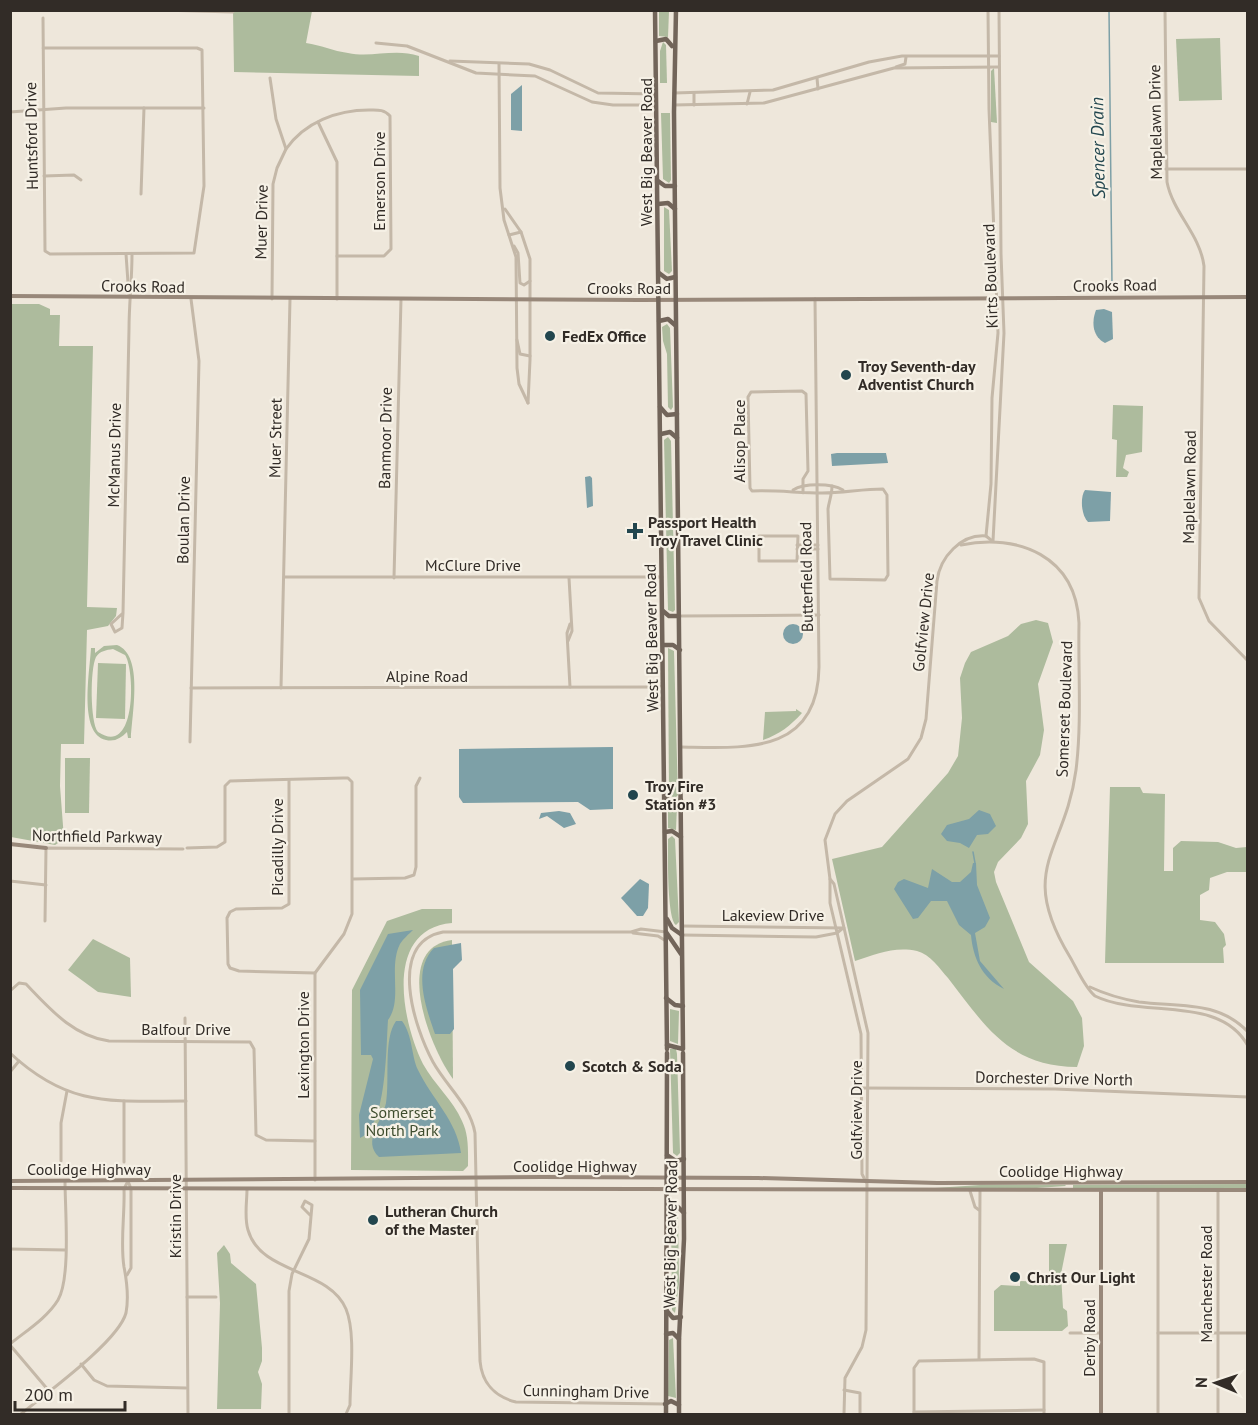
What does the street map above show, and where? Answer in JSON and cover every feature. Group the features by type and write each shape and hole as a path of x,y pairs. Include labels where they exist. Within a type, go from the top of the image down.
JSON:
{"main road":[{"name":"West Big Beaver Road","path":"655,10 658,105 666,916 668,1178 666,1414"},
{"name":"West Big Beaver Road","path":"676,10 674,48 675,300 684,1159 679,1414"},
{"path":"656,41 666,39 674,48"},
{"path":"658,181 665,186 675,186"},
{"path":"658,204 668,203 675,208"},
{"path":"659,272 667,279 675,277"},
{"name":"Crooks Road","path":"10,296 129,299 659,300 1248,297"},
{"path":"659,321 668,319 676,326"},
{"path":"660,407 667,415 677,414"},
{"path":"661,434 670,432 677,438"},
{"path":"663,610 669,616 679,616"},
{"path":"663,645 674,645 680,650"},
{"path":"665,797 673,802 681,800"},
{"path":"665,832 675,831 681,837"},
{"name":"Northfield Parkway","path":"10,844 46,848"},
{"path":"666,916 672,928 682,935"},
{"path":"666,932 682,955"},
{"path":"666,998 671,1004 683,1006"},
{"path":"667,1049 683,1051"},
{"path":"667,1155 676,1161 684,1159"},
{"path":"538,1188 543,1184 542,1177"},
{"name":"Coolidge Highway","path":"10,1180 249,1181 542,1177 792,1179 936,1183 1248,1182"},
{"path":"565,1189 564,1183 569,1178"},
{"path":"611,1189 616,1185 614,1178"},
{"path":"723,1189 722,1182 725,1178"},
{"path":"788,1190 793,1185 792,1179"},
{"path":"322,1189 326,1185 325,1180"},
{"path":"344,1189 344,1183 348,1180"},
{"path":"247,1189 249,1181"},
{"path":"932,1190 932,1184 936,1183"},
{"path":"1066,1191 1069,1183"},
{"name":"Coolidge Highway","path":"10,1188 1248,1190"},
{"name":"Derby Road","path":"1101,1190 1101,1414"},
{"path":"668,1208 675,1206 684,1214"},
{"path":"666,1310 673,1318 681,1317"},
{"path":"666,1334 673,1333 679,1339"},
{"path":"665,1404 671,1401 679,1405"}],"street":[{"path":"160,10 233,12"},
{"name":"Kirts Boulevard","path":"986,536 998,297 990,127 988,10"},
{"name":"Kirts Boulevard","path":"992,541 997,494 1004,297 1000,172 999,10"},
{"name":"Maplelawn Drive","path":"1165,10 1166,169 1172,200 1201,250 1204,296"},
{"name":"Huntsford Drive","path":"43,18 46,253 126,254"},
{"path":"988,39 994,43 999,41"},
{"path":"376,43 407,46 470,72 535,76 585,99 606,105 658,105"},
{"path":"43,48 201,49 204,53 204,190 194,253 126,254 126,292 129,299"},
{"path":"674,93 773,90 869,62 906,56 999,56"},
{"path":"674,105 747,104 787,98 894,68 905,64 906,56"},
{"path":"447,61 530,64 544,67 598,93 657,94"},
{"path":"498,64 500,179 504,208 509,235 518,253 520,283 526,285 531,281"},
{"path":"894,68 999,67"},
{"path":"835,84 833,76 836,72"},
{"path":"270,78 276,119 286,149 303,132 318,122 337,162 337,299"},
{"path":"817,78 818,89"},
{"path":"747,104 750,92"},
{"path":"694,93 694,105"},
{"path":"141,194 144,108"},
{"path":"10,112 204,108"},
{"name":"Emerson Drive","path":"318,122 345,111 369,110 385,111 391,119 391,249 384,256 337,256"},
{"path":"990,127 996,126 1000,131"},
{"name":"Muer Drive","path":"272,299 273,184 276,168 286,149"},
{"path":"1166,169 1248,169"},
{"path":"992,171 1000,172"},
{"path":"44,176 74,175 81,180"},
{"path":"504,208 521,232 529,252 531,299 528,403 519,384 513,245"},
{"path":"509,235 521,232"},
{"path":"129,299 132,292 132,254"},
{"name":"Maplelawn Road","path":"1204,296 1199,598 1209,621 1248,661"},
{"name":"McManus Drive","path":"123,613 111,624 115,632 122,628 123,613 129,299"},
{"name":"Boulan Drive","path":"190,742 199,361 191,299"},
{"name":"Muer Street","path":"284,577 290,299"},
{"name":"Banmoor Drive","path":"394,578 401,299"},
{"name":"Butterfield Road","path":"681,747 762,745 782,737 797,726 811,707 818,689 815,299"},
{"path":"517,338 520,354 530,356"},
{"path":"519,384 529,384"},
{"name":"Alisop Place","path":"803,493 808,471 806,394 802,391 751,392 748,397 750,488 752,490 793,490 803,493 832,493 843,490"},
{"name":"Alisop Place","path":"793,490 803,486 832,486 843,490"},
{"path":"832,486 828,508 830,579 885,580 888,575 886,492 883,489 843,490"},
{"path":"759,536 798,536 797,547 797,561 759,561 759,536"},
{"path":"959,546 970,537 986,536 992,541"},
{"path":"959,546 992,541"},
{"name":"Somerset Boulevard","path":"992,541 1025,546 1050,561 1067,581 1077,608 1076,769 1070,796 1048,856 1044,885 1052,925 1095,996 1120,1005 1208,1015 1233,1028 1248,1046"},
{"name":"Golfview Drive","path":"866,1182 869,1174 868,1030 830,879 825,840 835,814 847,801 908,759 921,738 926,719 938,576 946,556 959,546"},
{"path":"797,547 818,547"},
{"path":"281,688 284,577"},
{"name":"McClure Drive","path":"284,577 662,577"},
{"path":"568,577 570,624 567,631 570,687"},
{"path":"679,616 819,615"},
{"name":"Alpine Road","path":"191,688 664,687"},
{"name":"Lexington Drive","path":"289,780 348,778 352,789 353,905 349,924 340,941 315,973 315,1180"},
{"path":"353,879 405,878 415,873 416,786 420,778"},
{"name":"Northfield Parkway","path":"46,848 217,847 225,842 228,782 289,780"},
{"name":"Picadilly Drive","path":"289,780 289,904 282,908 236,909 230,912 227,918 230,968 239,971 315,973"},
{"path":"45,921 46,848"},
{"name":"Golfview Drive","path":"830,879 828,887 837,933 860,1032 862,1174 866,1182"},
{"path":"10,881 46,885"},
{"name":"Lakeview Drive","path":"682,926 812,930 836,926 844,928"},
{"name":"Lakeview Drive","path":"682,935 816,937 837,933 844,928"},
{"path":"631,932 641,929 666,932"},
{"name":"Cunningham Drive","path":"631,932 453,931 435,934 423,941 413,956 410,972 413,1005 430,1056 473,1124 478,1189 480,1361 482,1373 492,1390 504,1399 522,1403 665,1404"},
{"path":"631,932 660,936 666,941"},
{"name":"Balfour Drive","path":"10,991 22,983 71,1027 93,1038 109,1041 250,1042 254,1049 256,1135 262,1140 315,1141"},
{"path":"1088,986 1130,1000 1208,1009 1226,1016 1248,1032"},
{"name":"Kristin Drive","path":"185,1018 186,1388 188,1414"},
{"path":"10,1053 40,1078 67,1092 93,1099 186,1101"},
{"path":"10,1072 19,1061"},
{"name":"Dorchester Drive North","path":"861,1088 1070,1089 1248,1097"},
{"path":"61,1161 61,1123 67,1092"},
{"path":"124,1101 124,1162"},
{"path":"49,1391 10,1344 46,1315 58,1300 64,1280 65,1181"},
{"path":"21,1414 81,1364 116,1331 125,1314 127,1275 124,1267 124,1189 128,1181"},
{"path":"127,1275 131,1268 131,1189 128,1181"},
{"path":"844,1414 847,1373 862,1347 866,1330 866,1182"},
{"path":"247,1189 247,1226 254,1242 264,1254 331,1290 342,1301 348,1313 350,1405 346,1414"},
{"path":"1158,1190 1158,1414"},
{"name":"Manchester Road","path":"1218,1190 1218,1414"},
{"path":"970,1191 975,1207 979,1210"},
{"path":"979,1359 980,1191"},
{"path":"289,1414 290,1291 294,1270 310,1235 312,1204 305,1201 302,1207 310,1215"},
{"path":"10,1249 65,1250"},
{"path":"187,1297 216,1297"},
{"path":"1070,1333 1101,1333"},
{"path":"1158,1333 1248,1333"},
{"path":"979,1359 1034,1359 1044,1362 1044,1412 914,1413 916,1363 921,1360 979,1359"},
{"path":"81,1364 94,1380 107,1386 186,1388"},
{"path":"844,1390 860,1393 860,1414"}],"green space":[{"path":"233,11 312,11 306,43 357,54 401,53 419,56 419,76 234,72"},
{"path":"659,11 669,11 668,37 659,36"},
{"path":"1220,38 1222,100 1179,101 1176,39"},
{"path":"663,42 666,45 667,83 660,83 660,51"},
{"path":"994,68 997,123 991,122 991,71"},
{"path":"661,113 670,113 671,180 669,183 663,179"},
{"path":"664,207 669,210 672,271 669,274 664,271"},
{"path":"11,304 39,304 50,309 50,315 60,315 59,346 93,346 87,607 117,608 116,616 108,626 87,630 84,744 61,744 60,786 64,839 55,845 11,837"},
{"path":"667,324 670,328 673,407 671,410 668,407 667,354 662,327"},
{"path":"1113,405 1143,406 1142,452 1126,455 1123,468 1129,472 1127,477 1116,477 1117,440 1112,439"},
{"path":"668,437 671,441 675,610 673,612 668,610 664,440"},
{"path":"1036,620 1048,623 1053,642 1038,684 1044,730 1040,755 1026,781 1028,824 1021,838 998,862 994,872 1029,962 1073,1001 1082,1018 1084,1046 1077,1067 1053,1065 1034,1060 1001,1040 938,966 922,953 893,950 855,961 832,859 882,847 948,773 958,756 962,718 960,678 971,652 1008,636 1021,624"},
{"path":"117,645 131,660 134,672 134,701 131,738 128,738 127,732 118,739 106,740 97,735 92,726 88,700 91,648 95,648 95,653 104,646","holes":["113,649 125,655 130,677 130,708 126,723 120,733 111,737 98,732 93,718 94,663 96,657 106,650"]},
{"path":"668,648 674,651 678,795 675,798 669,795"},
{"path":"98,663 126,664 125,719 96,718"},
{"path":"796,709 802,713 793,722 780,732 763,740 765,712 796,711"},
{"path":"65,758 90,758 89,813 65,813"},
{"path":"1110,787 1140,787 1143,793 1165,794 1164,871 1173,871 1173,848 1181,841 1218,842 1236,848 1247,847 1247,872 1227,872 1210,878 1209,890 1200,895 1200,920 1215,922 1224,934 1226,945 1223,948 1224,963 1105,963"},
{"path":"668,804 677,805 676,830 668,828"},
{"path":"672,836 675,839 679,922 676,925 671,911 669,886 668,839"},
{"name":"Somerset North Park","path":"422,909 452,909 452,923 430,929 415,942 407,959 404,980 405,1003 415,1046 423,1064 454,1106 464,1126 468,1143 468,1166 463,1171 351,1170 352,990 387,921"},
{"path":"93,939 130,958 131,997 98,992 68,970"},
{"name":"Somerset North Park","path":"452,940 453,1079 435,1046 427,1024 421,1002 419,980 423,961 433,947"},
{"path":"670,1009 679,1011 678,1044 670,1041"},
{"path":"670,1049 676,1049 677,1054 680,1153 677,1156 673,1153"},
{"path":"1248,1184 1247,1188 1073,1188 1073,1185"},
{"path":"980,1185 1066,1186 1022,1189 935,1188"},
{"path":"675,1211 678,1214 679,1284 675,1313 672,1310 671,1214"},
{"path":"1049,1244 1067,1244 1061,1274 1063,1308 1067,1311 1068,1326 1062,1331 994,1331 994,1291 1001,1285 1020,1286 1020,1281 1049,1282"},
{"path":"224,1245 230,1254 231,1263 256,1284 262,1348 262,1361 258,1372 262,1384 261,1409 217,1409 220,1303 217,1253"},
{"path":"673,1338 676,1398 668,1396 669,1340"}],"water":[{"path":"522,85 522,131 511,130 511,94"},
{"path":"1104,309 1112,312 1113,339 1105,343 1098,337 1093,325 1096,310"},
{"path":"886,453 888,463 832,466 831,454"},
{"path":"590,476 593,506 587,508 585,477"},
{"path":"1085,490 1111,492 1110,521 1088,522 1082,506"},
{"path":"793,624 800,627 803,634 800,641 793,644 786,641 783,634 786,627"},
{"path":"613,747 613,809 590,810 578,802 463,803 459,797 459,749"},
{"path":"979,810 990,814 996,826 988,834 977,835 969,848 960,843 947,841 941,834 947,825 969,819"},
{"path":"559,811 570,813 576,824 564,828 547,816 539,819 541,813"},
{"path":"973,863 976,863 977,885 990,918 985,927 975,933 980,961 1004,989 984,973 974,952 971,935 959,925 947,901 931,901 918,918 913,919 894,889 898,882 904,879 928,888 932,869 952,882 960,882 971,872"},
{"path":"640,879 649,884 648,908 643,916 637,916 621,898"},
{"path":"413,930 401,942 395,963 395,1003 388,1020 380,1103 369,1131 360,1138 359,1115 373,1059 371,1055 361,1055 360,990 388,934"},
{"name":"Somerset North Park","path":"461,943 462,960 453,969 454,1029 450,1034 435,1034 423,990 424,967 427,957 434,948"},
{"path":"396,1021 402,1021 406,1027 418,1070 455,1131 461,1153 379,1157 374,1151 373,1138 386,1103 388,1049"}],"waterway":[{"name":"Spencer Drain","path":"1109,10 1112,286"},
{"path":"973,852 975,863"}],"place":[{"name":"FedEx Office","path":"550,336"},
{"name":"Troy Seventh-day Adventist Church","path":"846,375"},
{"name":"Passport Health Troy Travel Clinic","path":"635,531"},
{"name":"Troy Fire Station #3","path":"633,795"},
{"name":"Scotch & Soda","path":"570,1066"},
{"name":"Lutheran Church of the Master","path":"373,1220"},
{"name":"Christ Our Light","path":"1015,1277"}]}
